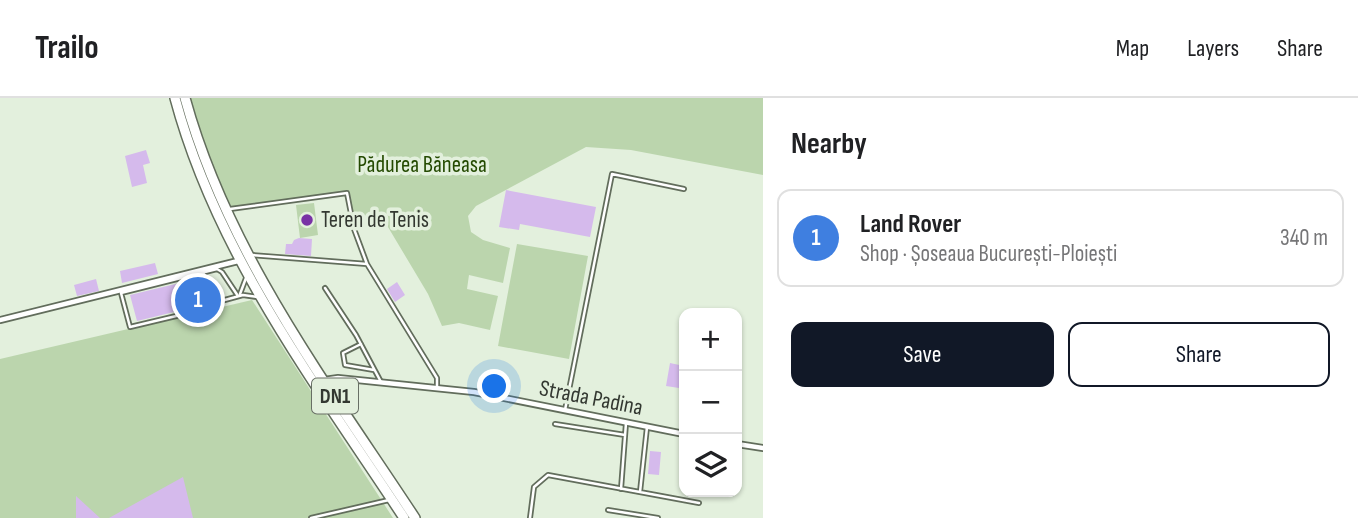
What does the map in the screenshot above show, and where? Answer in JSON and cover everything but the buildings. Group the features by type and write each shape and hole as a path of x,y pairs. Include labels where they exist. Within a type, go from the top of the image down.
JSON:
{"highway":[{"name":"DN1","path":"175,98 192,157 242,258 415,518"},
{"name":"DN1","path":"184,98 201,154 224,209 246,276 404,518"}],"street":[{"path":"0,320 242,258"},
{"name":"Strada Padina","path":"324,380 437,387 679,433"},
{"path":"742,445 763,448"}],"lane":[{"path":"565,410 612,174 684,189"},
{"path":"224,209 347,193 354,229 367,264 438,378 437,387"},
{"path":"242,258 367,264"},
{"path":"238,296 221,270 121,293 130,327 214,307 221,301 238,296 259,297"},
{"path":"204,273 221,301"},
{"path":"238,296 244,288 246,276"},
{"path":"325,288 381,382"},
{"path":"361,345 343,353 345,365 374,370"},
{"path":"621,489 626,423"},
{"path":"555,424 625,435"},
{"path":"640,492 647,426"},
{"path":"530,518 534,487 548,475 699,503"},
{"path":"311,518 391,499"},
{"path":"608,510 658,518"}],"green space":[{"name":"Pădurea Băneasa","path":"185,98 763,98 763,175 631,150 586,147 476,206 468,216 471,232 483,240 510,248 503,283 469,275 467,289 498,296 490,330 459,323 442,326 428,294 385,222 354,229 347,193 224,210"},
{"name":"Teren de Tenis","path":"314,203 318,235 300,238 296,205"},
{"path":"517,244 588,256 569,359 498,346"},
{"path":"252,300 393,518 0,518 0,359"}],"place":[{"name":"Teren de Tenis","path":"307,220"},
{"name":"Land Rover","path":"198,300"}]}
